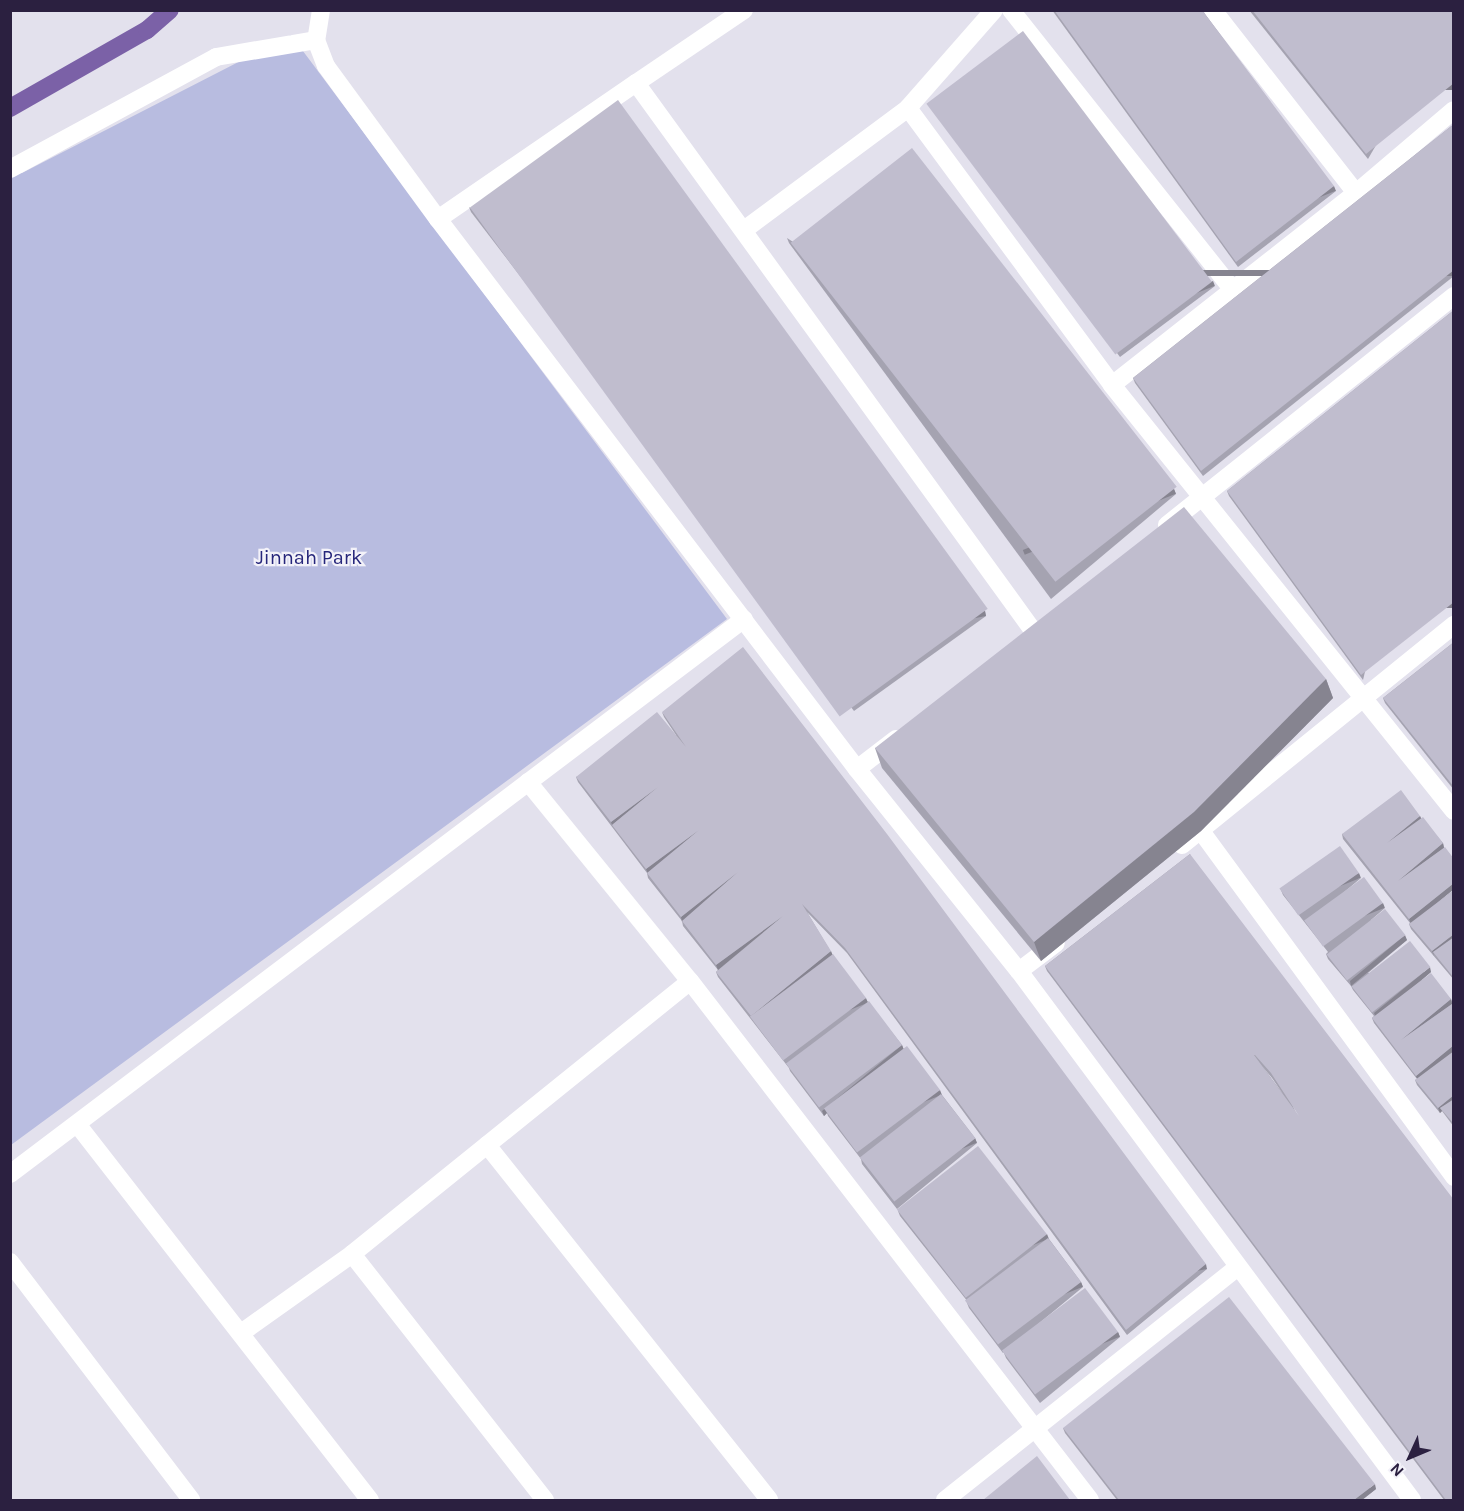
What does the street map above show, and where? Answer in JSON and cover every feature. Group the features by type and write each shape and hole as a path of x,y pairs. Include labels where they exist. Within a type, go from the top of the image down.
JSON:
{"main road":[{"path":"10,108 147,30 170,10"}],"street":[{"path":"321,10 316,40 326,66 438,219 857,769 1019,971 1237,1268 1412,1500"},
{"path":"438,219 744,10"},
{"path":"744,230 908,108 994,10"},
{"path":"1011,10 1232,288"},
{"path":"1213,10 1356,193"},
{"path":"10,169 216,57 316,40"},
{"path":"636,83 1034,632"},
{"path":"908,108 1112,385 1200,498 1454,811"},
{"path":"1112,385 1232,288 1356,193 1454,110"},
{"path":"1154,536 1454,296"},
{"path":"1015,646 1052,617"},
{"path":"10,1174 744,619"},
{"path":"1164,859 1454,626"},
{"path":"857,769 913,726"},
{"path":"528,782 690,981 1090,1500"},
{"path":"1201,831 1454,1177"},
{"path":"1019,971 1074,929"},
{"path":"241,1333 352,1254 690,981"},
{"path":"77,1124 370,1500"},
{"path":"487,1145 770,1500"},
{"path":"352,1254 545,1500"},
{"path":"10,1262 191,1500"},
{"path":"945,1500 1237,1268"}],"green space":[{"name":"Jinnah Park","path":"291,35 727,619 11,1145 11,173 22,173"}],"building":[{"path":"1054,10 1202,10 1334,186 1236,262"},
{"path":"1252,10 1454,10 1454,83 1366,154"},
{"path":"1023,31 1212,282 1115,355 926,104"},
{"path":"618,100 988,609 840,716 470,208"},
{"path":"1454,124 1454,270 1201,471 1133,378"},
{"path":"912,148 1177,487 1055,582 791,243"},
{"path":"1454,310 1454,602 1361,675 1227,491"},
{"path":"1184,507 1326,679 1194,812 1034,942 875,748"},
{"path":"1454,642 1454,787 1383,698"},
{"path":"743,647 887,834 1206,1264 1126,1330 845,948 802,904 831,951 751,1016 716,972 783,916 716,965 682,921 738,872 681,917 647,873 699,830 646,869 612,825 658,787 611,822 576,777 657,712 686,747 662,712"},
{"path":"1401,790 1420,816 1387,843 1423,817 1443,843 1398,881 1445,847 1454,859 1454,883 1409,919 1342,834"},
{"path":"1340,846 1359,873 1298,915 1279,888"},
{"path":"1190,854 1454,1200 1454,1500 1446,1500 1045,966","holes":["1254,1055 1271,1073 1299,1116"]},
{"path":"1364,877 1383,903 1323,946 1304,920"},
{"path":"1454,890 1454,934 1432,951 1409,924"},
{"path":"1385,909 1405,935 1347,981 1327,955"},
{"path":"1454,937 1454,978 1433,952"},
{"path":"1410,941 1430,967 1372,1013 1352,987"},
{"path":"833,954 866,998 783,1061 750,1017"},
{"path":"1431,973 1451,999 1401,1040 1452,1004 1454,1006 1454,1045 1416,1076 1372,1018"},
{"path":"869,1001 902,1045 819,1108 786,1064"},
{"path":"907,1046 940,1090 857,1153 824,1109"},
{"path":"1454,1051 1454,1095 1438,1108 1415,1080"},
{"path":"941,1094 975,1138 894,1202 860,1157"},
{"path":"1454,1099 1454,1124 1440,1108"},
{"path":"978,1146 1047,1234 966,1298 897,1209"},
{"path":"1048,1238 1081,1282 998,1345 965,1301"},
{"path":"1085,1288 1118,1332 1035,1395 1002,1351"},
{"path":"1229,1297 1375,1484 1354,1500 1119,1500 1063,1428"},
{"path":"1037,1456 1070,1500 983,1500"}]}
